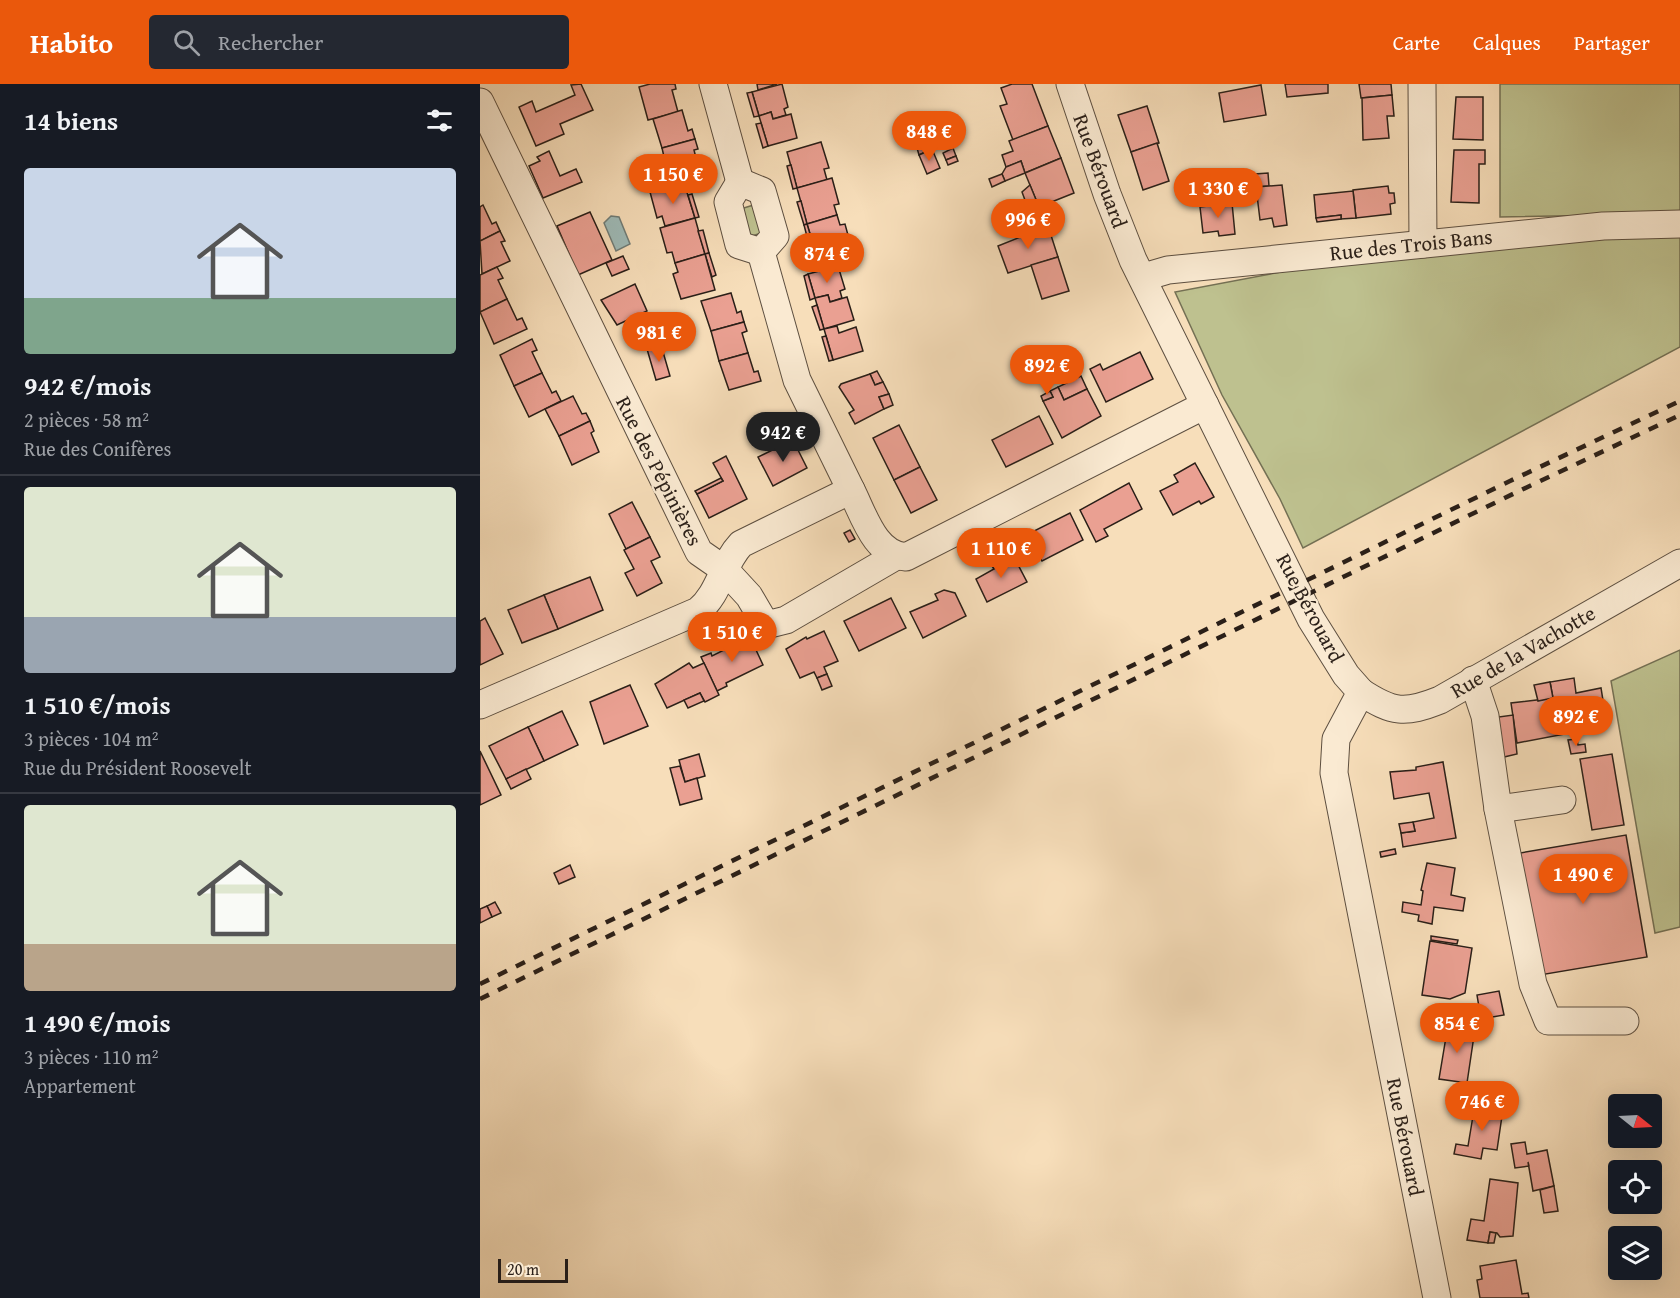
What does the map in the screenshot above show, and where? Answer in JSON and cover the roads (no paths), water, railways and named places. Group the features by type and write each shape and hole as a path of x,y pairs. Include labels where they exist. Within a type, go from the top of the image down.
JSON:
{"street":[{"path":"713,84 740,182 728,202 739,245 761,252"},
{"name":"Rue Bérouard","path":"1070,84 1107,194 1133,260 1144,277 1311,619 1341,666 1362,692 1336,739 1334,773 1437,1298"},
{"path":"1422,84 1423,244"},
{"name":"Rue des Pépinières","path":"480,102 693,545 705,558 725,570 749,596 766,625 786,620 896,556"},
{"path":"740,182 762,191 775,236 761,252"},
{"name":"Rue des Trois Bans","path":"1144,277 1167,270 1423,244 1626,225 1680,224"},
{"path":"761,252 797,380 879,544 896,556 916,554 1205,405"},
{"path":"480,705 698,611 713,595 735,551 750,538 851,490"},
{"name":"Rue de la Vachotte","path":"1362,692 1390,708 1401,711 1418,709 1440,700 1680,562"},
{"path":"1473,680 1485,716 1498,809 1533,984 1548,1021 1625,1021"},
{"path":"1498,809 1562,800"}],"water":[{"path":"611,216 619,217 630,244 616,251 604,223"}],"railway":[{"path":"480,984 1510,481 1680,401"},
{"path":"480,999 1517,492 1680,415"}]}
